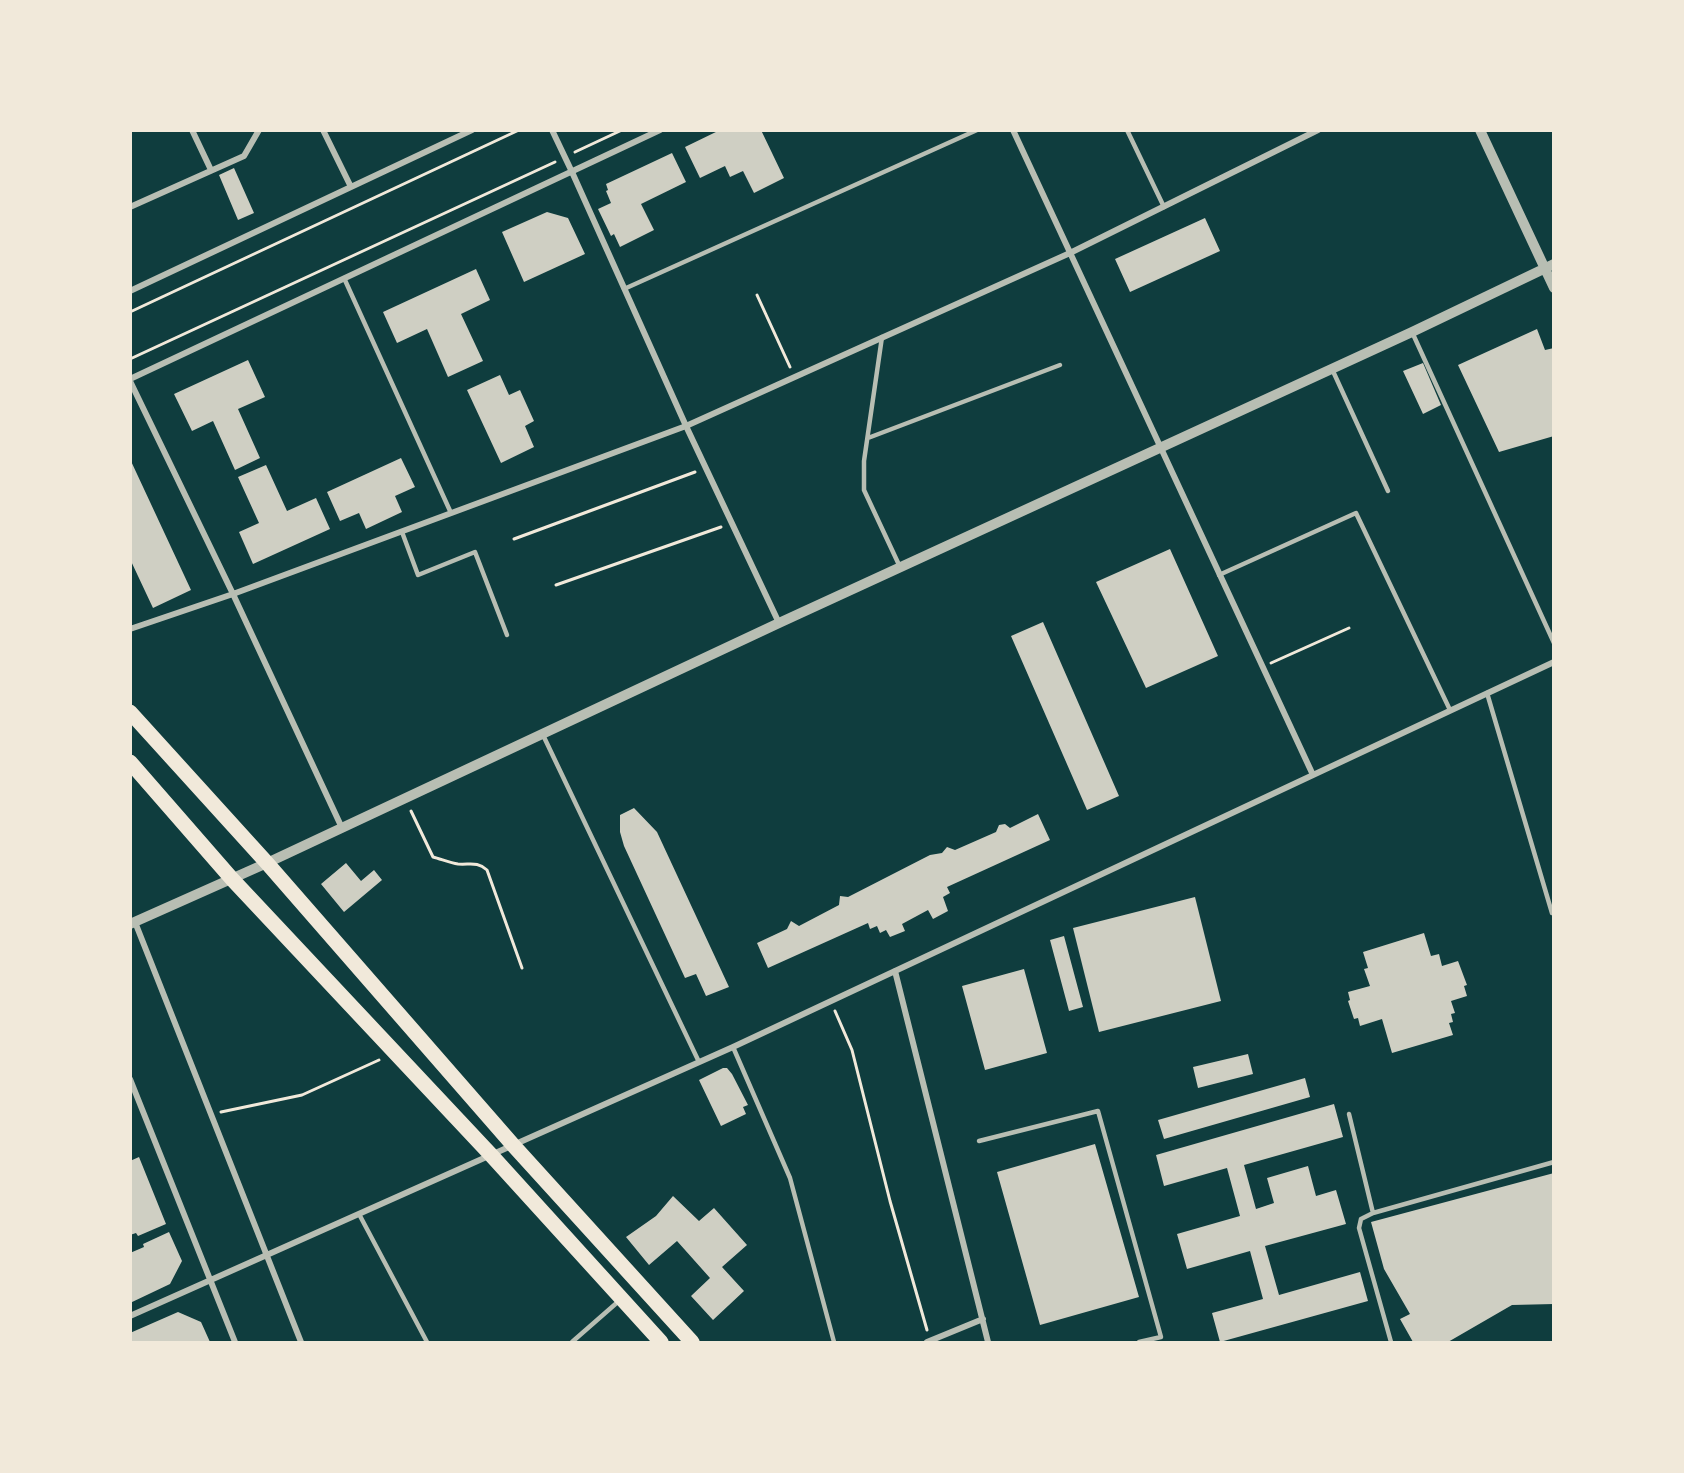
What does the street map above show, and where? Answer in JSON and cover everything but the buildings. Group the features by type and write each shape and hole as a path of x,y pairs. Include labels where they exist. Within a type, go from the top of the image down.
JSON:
{"main road":[{"path":"130,712 267,863 513,1145 692,1342"},
{"path":"130,762 232,879 492,1156 661,1342"}],"street":[{"path":"192,130 211,170"},
{"path":"130,207 244,156 259,130"},
{"path":"323,130 351,188"},
{"path":"130,291 472,130"},
{"path":"552,130 686,426 780,623"},
{"path":"342,828 130,380 660,130"},
{"path":"1013,130 1313,775"},
{"path":"130,629 233,594 686,426 1070,253 1318,130"},
{"path":"1480,130 1549,266 1554,288"},
{"path":"301,1342 133,923 1412,332 1549,266"},
{"path":"130,1316 734,1047 1554,662"},
{"path":"895,971 988,1342"},
{"path":"130,1080 132,1090 235,1342"},
{"path":"929,1342 983,1319"}],"lane":[{"path":"624,289 977,130"},
{"path":"1127,130 1164,207"},
{"path":"344,278 451,513"},
{"path":"1412,332 1554,643"},
{"path":"882,337 864,461 864,490 900,567"},
{"path":"868,438 1060,365"},
{"path":"1332,369 1388,491"},
{"path":"1219,575 1356,513 1450,710"},
{"path":"402,532 418,575 475,552 507,635"},
{"path":"1487,693 1553,914"},
{"path":"542,734 699,1062"},
{"path":"734,1047 790,1178 834,1342"},
{"path":"979,1141 1098,1111 1161,1336 1139,1342"},
{"path":"1349,1114 1372,1213"},
{"path":"1390,1342 1359,1228 1360,1220 1372,1213 1554,1162"},
{"path":"359,1214 427,1342"},
{"path":"572,1342 622,1298"}],"path":[{"path":"130,312 519,130"},
{"path":"130,359 622,130"},
{"path":"757,295 794,377"},
{"path":"513,538 706,468"},
{"path":"556,585 732,523"},
{"path":"1262,667 1349,628"},
{"path":"405,798 433,857 457,864 474,863 487,870 522,968"},
{"path":"830,1001 852,1050 929,1342"},
{"path":"211,1114 302,1095 395,1053"}]}
